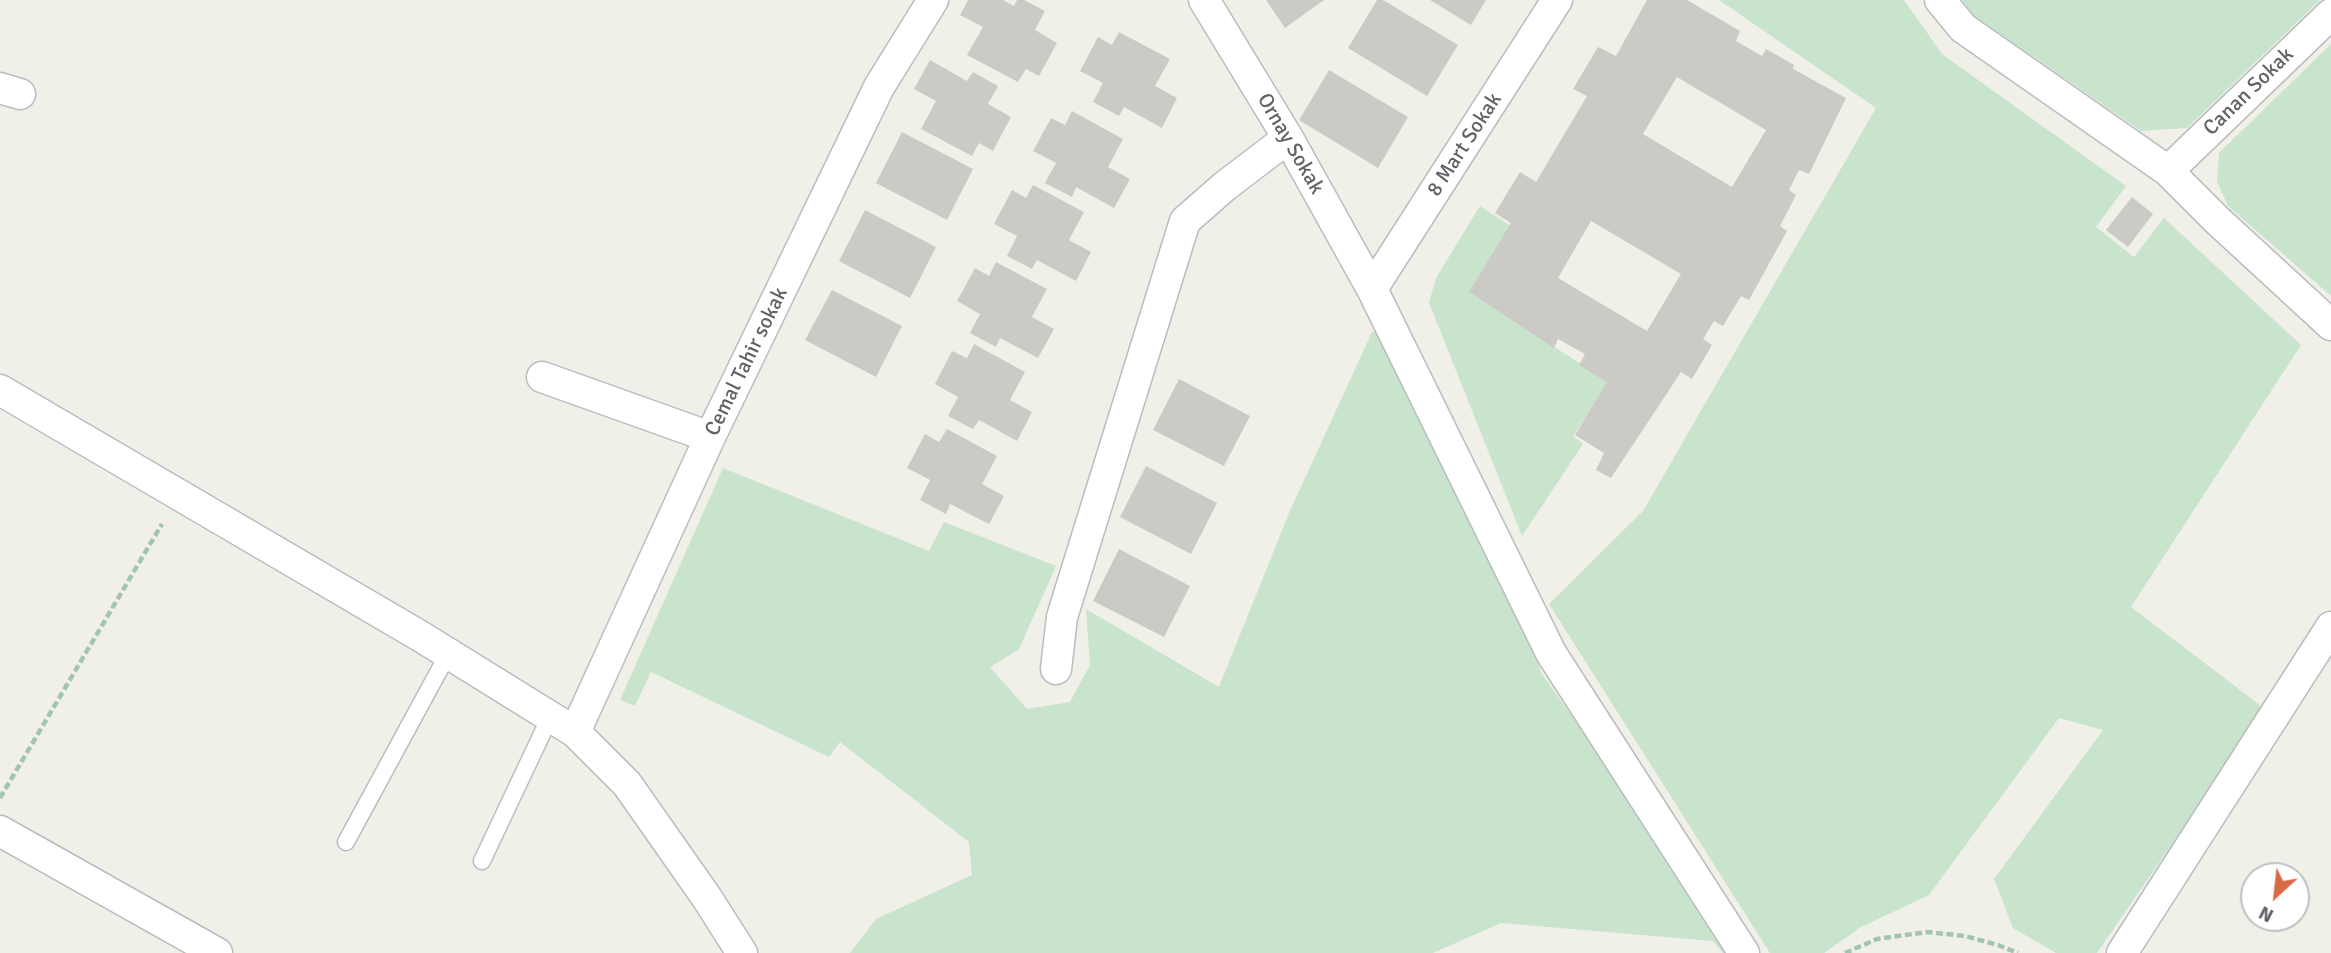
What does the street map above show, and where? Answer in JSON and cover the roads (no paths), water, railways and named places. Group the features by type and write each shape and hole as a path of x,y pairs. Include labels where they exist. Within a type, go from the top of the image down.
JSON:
{"street":[{"name":"Cemal Tahir sokak","path":"563,724 710,437 879,87 933,0"},
{"name":"Ornay Sokak","path":"1204,0 1288,138 1372,289 1551,653 1744,953"},
{"name":"8 Mart Sokak","path":"1372,289 1557,0"},
{"path":"1940,0 1963,28 2168,171 2331,325"},
{"name":"Canan Sokak","path":"2168,171 2331,14"},
{"path":"1056,669 1062,617 1185,221 1224,186 1288,138"},
{"path":"542,377 710,437"},
{"path":"0,390 563,724 627,783 738,952"},
{"path":"2122,953 2331,627"},
{"path":"0,831 217,953"}],"lane":[{"path":"346,842 448,654"},
{"path":"482,861 563,724"}]}
